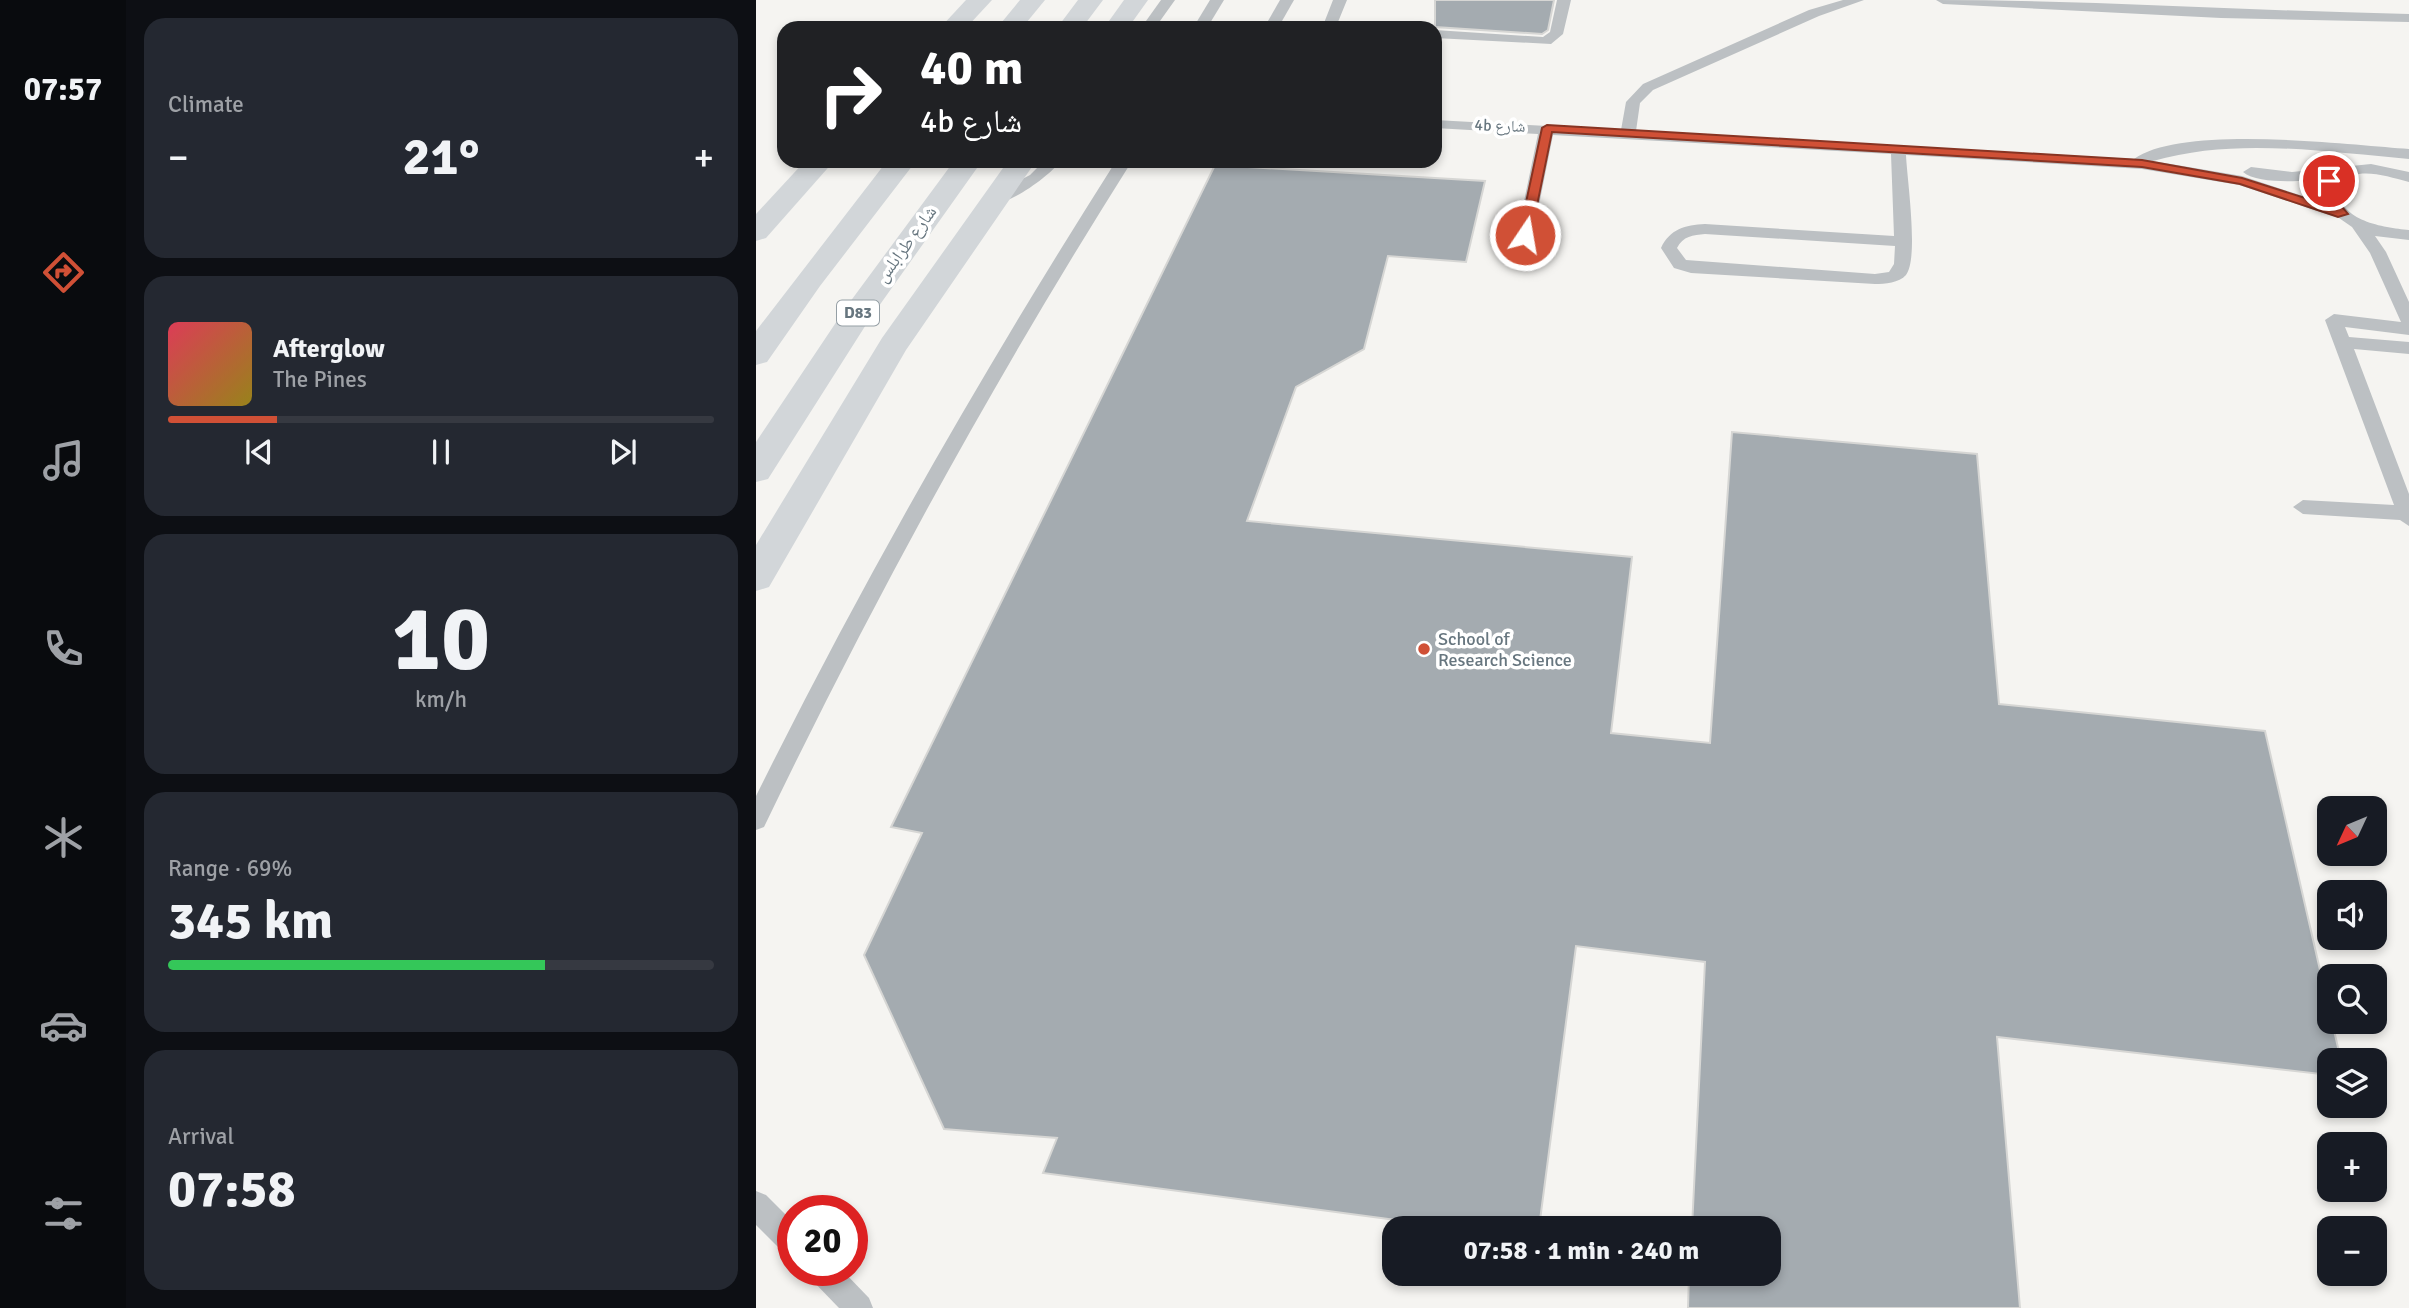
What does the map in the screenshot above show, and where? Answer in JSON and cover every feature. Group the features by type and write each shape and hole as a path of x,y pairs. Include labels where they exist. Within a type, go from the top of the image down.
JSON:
{"highway":[{"path":"959,21 980,0"},
{"path":"1015,21 1033,0"},
{"path":"1074,21 1091,0"},
{"path":"1121,21 1136,0"},
{"path":"756,232 814,168"},
{"path":"756,354 809,279 896,168"},
{"name":"شارع طرابلس","path":"756,470 808,383 915,230 963,168"},
{"path":"756,577 893,345 1017,168"}],"lane":[{"path":"1153,21 1168,0"},
{"path":"1204,21 1217,0"},
{"path":"1275,21 1287,0"},
{"path":"1332,21 1339,0"},
{"path":"1442,34 1546,41 1555,37 1564,0"},
{"path":"1628,133 1633,102 1648,87 1804,17 1857,0"},
{"path":"1943,0 2207,13 2409,18"},
{"name":"4b شارع","path":"1442,124 2109,161 2216,174 2276,190 2342,214 2379,232 2409,235"},
{"path":"1525,235 1547,128"},
{"path":"2141,160 2161,152 2210,144 2409,154"},
{"path":"1898,149 1902,241 1903,267 1893,276 1885,278 1691,268 1680,264 1669,248 1672,240 1680,233 1705,229 1902,241"},
{"name":"4b شارع","path":"2109,161 2141,160 2291,177 2338,174 2371,168 2409,177"},
{"path":"994,200 1035,178 1046,168"},
{"path":"756,820 811,706 933,475 1037,296 1119,168"},
{"path":"2338,174 2329,181 2327,191 2331,203 2342,214"},
{"path":"2358,224 2378,252 2409,321"},
{"path":"2303,507 2408,516 2334,320 2409,329"},
{"path":"2343,342 2409,348"},
{"path":"756,1205 777,1226"},
{"path":"838,1286 859,1308"}],"building":[{"path":"1435,0 1554,0 1548,30 1542,34 1442,27 1442,21 1435,21"},
{"path":"1214,168 1266,168 1485,181 1466,262 1388,256 1364,349 1296,387 1247,521 1632,557 1611,733 1710,743 1732,432 1977,454 1999,704 2265,731 2319,964 2317,1034 2335,1034 2338,1048 2317,1048 2317,1074 1997,1037 2020,1308 1688,1308 1689,1286 1781,1286 1781,1216 1693,1216 1705,962 1576,946 1541,1216 1382,1216 1382,1218 1043,1173 1057,1138 944,1129 864,955 922,833 891,827"}],"place":[{"name":"School of Research Science","path":"1424,649"}],"route":[{"path":"1525,235 1547,128 2142,164 2216,174 2276,190 2342,214 2331,203 2327,191 2329,181"}]}
